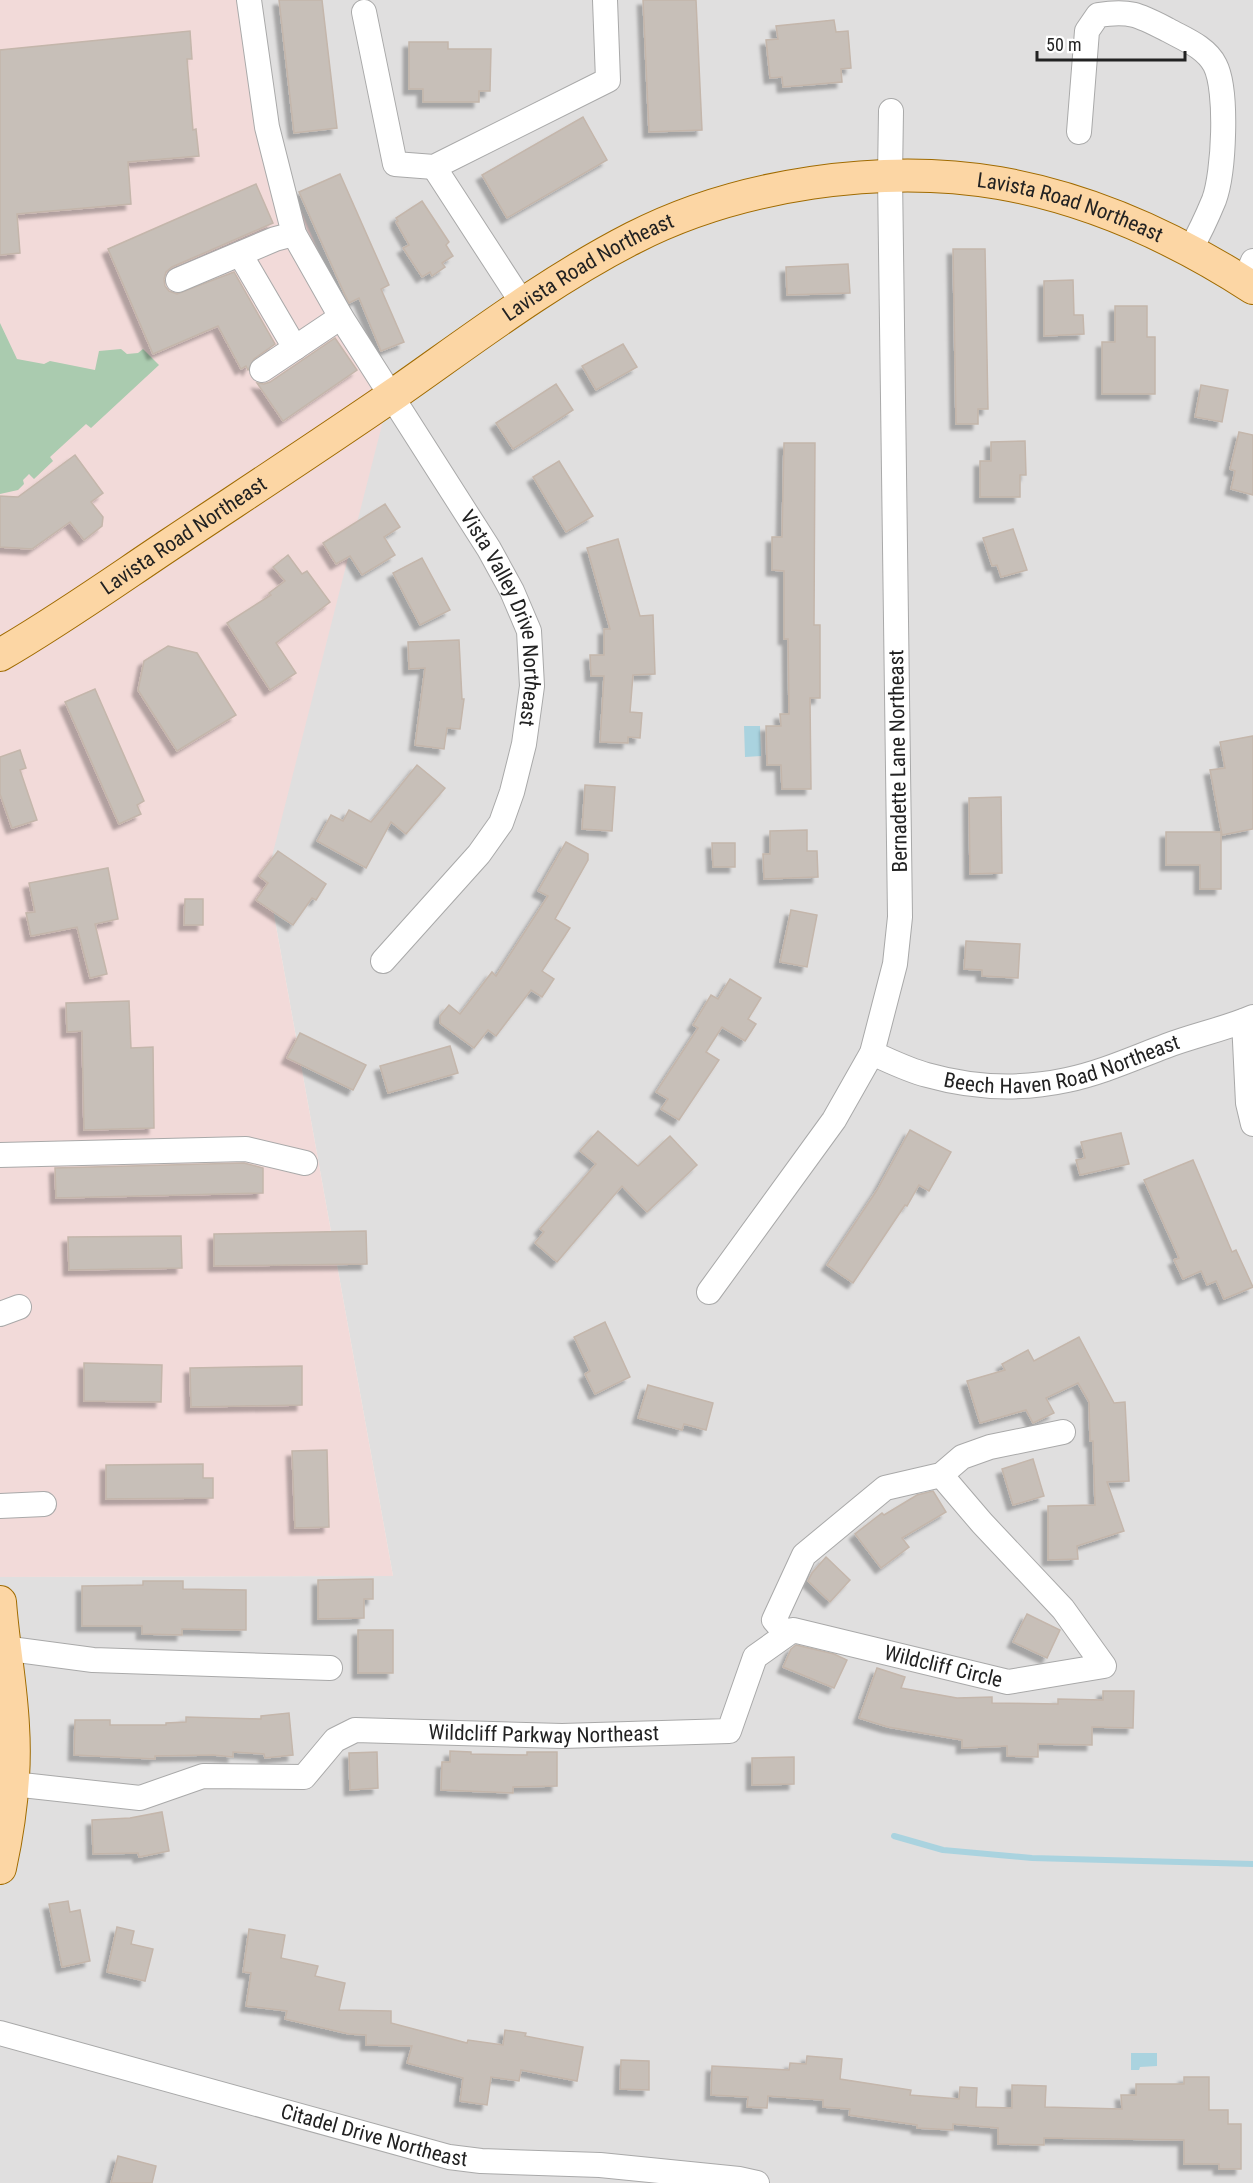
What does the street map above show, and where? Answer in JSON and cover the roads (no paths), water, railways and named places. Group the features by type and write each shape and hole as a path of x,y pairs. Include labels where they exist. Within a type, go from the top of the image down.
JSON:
{"main road":[{"name":"Lavista Road Northeast","path":"0,655 66,615 523,304 633,238 715,205 766,191 813,183 890,176 998,183 1089,206 1137,225 1250,277"},
{"path":"0,1868 13,1784 13,1726 1,1629"}],"street":[{"name":"Vista Valley Drive Northeast","path":"249,0 267,127 294,234 340,317 489,549 512,591 529,631 532,686 524,744 512,792 501,823 479,854 383,961"},
{"path":"364,12 395,164 434,167 608,80 605,0"},
{"path":"1079,132 1087,31 1098,15 1120,12 1143,17 1197,46 1215,64 1221,85 1222,156 1215,198 1190,250"},
{"name":"Bernadette Lane Northeast","path":"709,1292 834,1120 872,1053 895,964 900,917 891,111"},
{"path":"434,167 523,304"},
{"path":"178,279 294,234"},
{"path":"240,254 295,348"},
{"path":"262,370 340,317"},
{"path":"1248,1019 1248,1103 1253,1124"},
{"name":"Beech Haven Road Northeast","path":"872,1053 926,1075 961,1083 996,1086 1030,1085 1068,1080 1109,1068 1168,1045 1248,1019"},
{"path":"0,1155 246,1149 305,1162"},
{"path":"786,1634 774,1620 804,1555 885,1488 941,1475 962,1456 990,1447 1063,1432"},
{"name":"Wildcliff Circle","path":"786,1634 793,1630 1008,1682 1104,1666 1063,1609 982,1523 941,1475"},
{"path":"0,1506 44,1504"},
{"path":"1,1629 93,1660 330,1668"},
{"name":"Wildcliff Parkway Northeast","path":"13,1784 140,1798 203,1776 304,1777 335,1740 356,1730 562,1736 729,1731 755,1657 786,1634"},
{"name":"Citadel Drive Northeast","path":"0,2033 449,2157 481,2161 600,2164 758,2183"}],"water":[{"path":"744,726 760,726 761,756 745,757"},
{"path":"1131,2053 1157,2053 1157,2066 1131,2070"}],"waterway":[{"path":"894,1836 943,1850 1032,1858 1253,1864"}]}
